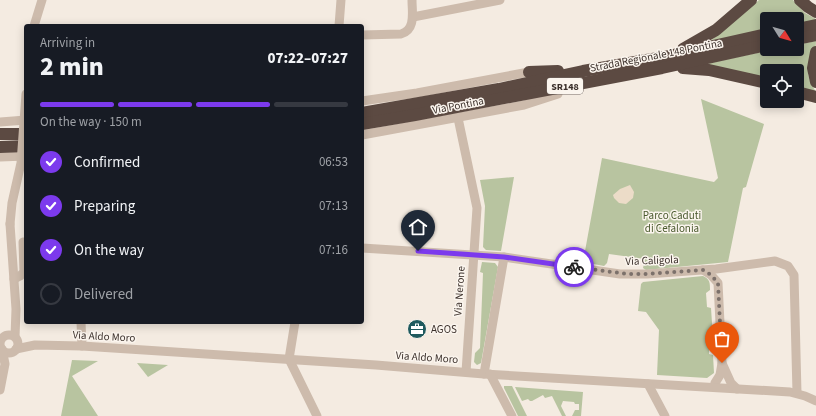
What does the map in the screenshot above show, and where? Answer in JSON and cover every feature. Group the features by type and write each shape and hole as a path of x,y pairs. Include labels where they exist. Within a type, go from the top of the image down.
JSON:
{"highway":[{"path":"663,63 710,34 752,0"},
{"path":"800,0 816,12"},
{"path":"804,27 816,25"},
{"path":"804,38 816,35"},
{"name":"Strada Regionale 148 Pontina","path":"663,63 760,36"},
{"name":"Strada Regionale 148 Pontina","path":"364,113 760,46"},
{"path":"816,52 813,68 816,82"},
{"path":"663,63 687,68 709,70 760,82"},
{"path":"529,72 586,76"},
{"path":"558,94 586,76"},
{"name":"Strada Regionale 148 Pontina","path":"364,124 414,116 586,76"},
{"path":"804,94 816,97"},
{"path":"0,134 24,134"},
{"path":"0,147 24,146"}],"street":[{"path":"35,24 42,0"},
{"path":"339,24 341,0"},
{"path":"364,35 401,34 409,30 412,25 412,0"},
{"path":"412,17 500,0"},
{"name":"Via Pontina","path":"364,101 417,93 529,72"},
{"name":"Via Pontina","path":"364,135 524,105 558,94"},
{"name":"Via Nerone","path":"458,118 477,208 466,372"},
{"path":"0,122 24,120"},
{"path":"5,364 15,351 18,344 16,338 16,309 10,224 12,203 21,163 24,122"},
{"path":"0,157 24,156"},
{"path":"14,279 24,272 24,242"},
{"name":"Via Caligola","path":"364,248 474,254 628,274 703,270 778,261 788,266 793,271 794,275 797,393"},
{"path":"504,257 487,374 512,416"},
{"path":"718,283 730,267"},
{"path":"703,270 711,275 718,283 722,363 720,374 714,383 714,387"},
{"path":"0,390 5,364 2,344 16,309"},
{"path":"81,324 82,346"},
{"path":"295,324 289,359 315,415"},
{"name":"Via Aldo Moro","path":"35,345 10,336 2,344 7,353 35,345 82,346 289,359 487,374 797,393 816,401"},
{"path":"722,363 731,383 738,389"},
{"path":"648,384 665,416"}],"green space":[{"path":"759,0 793,0 805,13 816,19 816,22 804,25 804,12 760,12 760,33 705,45"},
{"path":"816,41 815,49 809,65 808,75 816,92 804,91 804,64 760,64 760,81 710,65 709,63 760,52 760,56 804,56 804,44"},
{"name":"Parco Caduti di Cefalonia","path":"701,99 764,124 746,187 743,188 728,262 646,270 643,268 645,259 609,254 607,263 604,266 583,262 602,158 714,182 718,178"},
{"path":"514,177 501,251 486,250 483,247 485,206 480,180"},
{"path":"482,262 495,263 498,267 481,363 477,365 474,362 475,353 480,348 483,273 480,272"},
{"path":"703,276 708,280 710,285 710,290 706,293 707,307 711,308 713,338 709,339 709,354 713,355 714,373 707,378 657,375 659,330 646,312 638,311 641,284 643,282"},
{"path":"72,360 98,361 72,376 98,416 61,416"},
{"path":"137,363 168,365 148,377"},
{"path":"504,386 512,386 527,416 518,416"},
{"path":"515,387 583,392 581,416 572,416 575,410 579,410 579,404 563,401 561,406 566,416 562,416 552,396 545,398 543,395 532,401 528,399 522,401"}],"shaded area":[{"path":"630,185 634,192 633,198 626,204 619,203 613,195 620,189"}],"way so far":[{"path":"574,267 620,274 647,274 703,270 711,275 718,283 722,363"}],"place":[{"name":"AGOS","path":"417,329"}],"route":[{"path":"418,251 504,257 574,267"}]}
